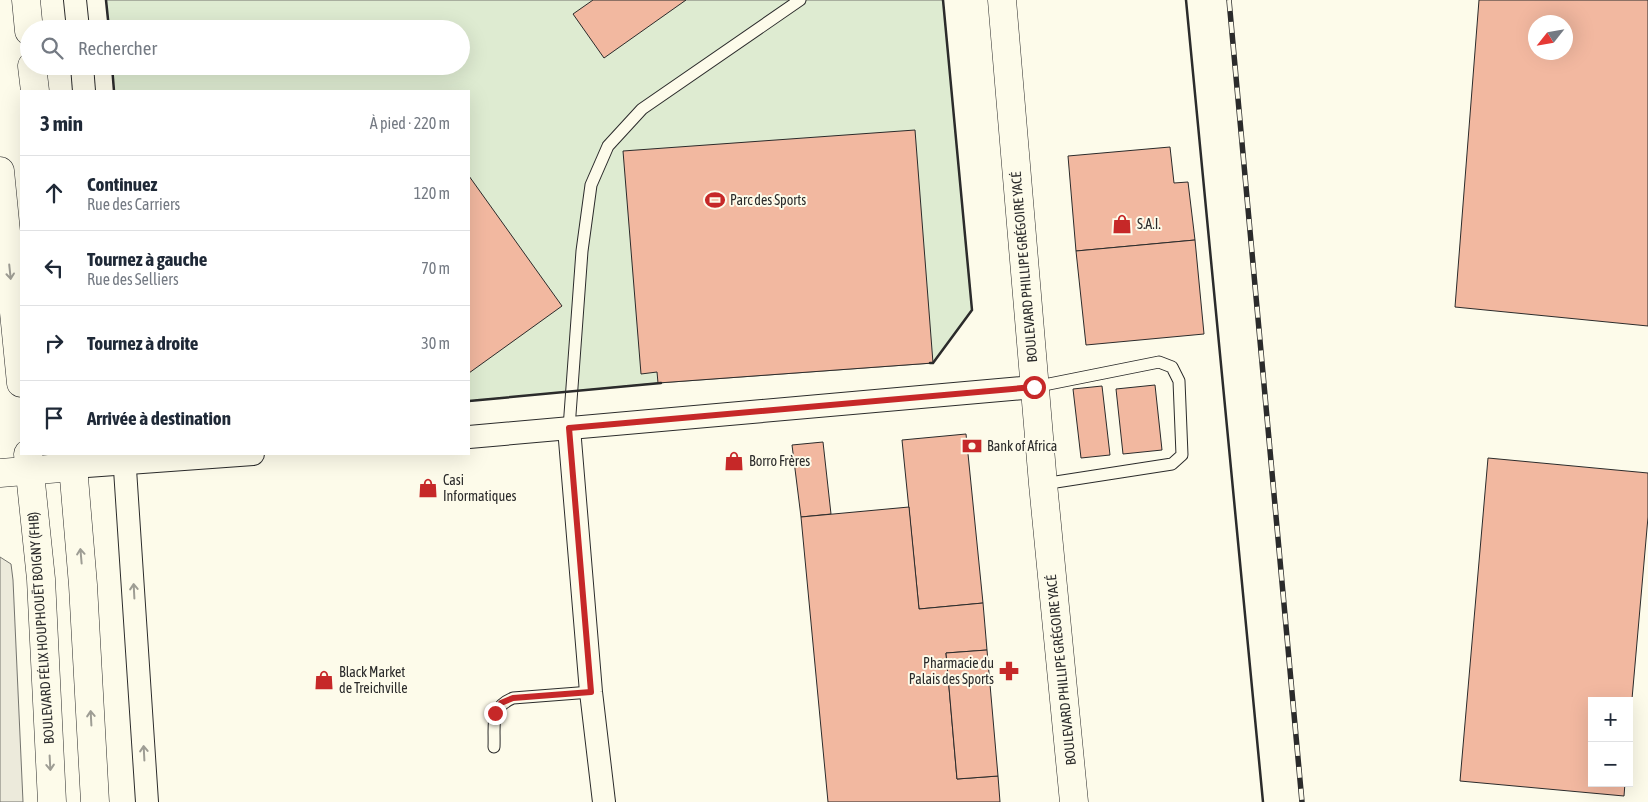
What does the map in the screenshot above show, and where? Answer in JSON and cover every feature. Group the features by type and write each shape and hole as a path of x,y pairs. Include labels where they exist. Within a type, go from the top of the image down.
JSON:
{"main road":[{"path":"26,0 28,20"},
{"name":"BOULEVARD PHILLIPE GRÉGOIRE YACÉ","path":"1002,0 1034,387 1074,802"},
{"path":"33,75 35,90"},
{"path":"0,171 20,373"},
{"path":"0,473 29,462 73,460 83,585 95,802"},
{"name":"BOULEVARD FÉLIX HOUPHOUËT BOIGNY (FHB)","path":"29,462 40,579 52,802"}],"street":[{"path":"75,0 77,20"},
{"path":"83,75 84,90"},
{"path":"470,437 1034,387"},
{"path":"569,428 591,692 604,802"},
{"path":"73,460 221,455"},
{"path":"125,458 147,802"}],"lane":[{"path":"569,428 582,251 591,185 608,146 642,109 800,0"},
{"path":"1034,387 1159,362 1172,367 1180,381 1182,455 1172,464 1043,484"},
{"path":"494,747 495,713 501,703 513,698 591,692"}],"green space":[{"name":"Parc des Sports","path":"106,0 943,0 972,310 933,363 658,383 470,401 470,90 114,90 113,75 470,75 470,20 108,20"}],"shaded area":[{"path":"0,557 11,564 13,580 23,802 0,802"}],"building":[{"path":"593,0 686,0 604,58 573,14"},
{"path":"1479,0 1648,0 1648,326 1455,307"},
{"path":"915,130 933,363 658,383 657,372 641,374 623,151"},
{"path":"1170,147 1174,183 1188,182 1195,240 1076,251 1068,156"},
{"path":"470,177 562,306 470,372"},
{"path":"1195,240 1204,334 1086,345 1076,251"},
{"path":"1155,385 1162,450 1123,454 1116,389"},
{"path":"1102,386 1110,455 1081,458 1073,389"},
{"path":"966,434 983,603 919,609 902,440"},
{"path":"823,442 831,514 801,517 792,445"},
{"path":"1488,458 1648,473 1648,517 1632,697 1588,697 1588,787 1625,787 1624,796 1460,781"},
{"path":"909,507 919,609 983,603 987,650 946,653 957,779 998,776 1000,802 828,802 801,517"},
{"path":"987,650 998,776 957,779 946,653"}],"railway":[{"path":"1229,0 1302,802"}],"wall":[{"path":"106,0 108,20"},
{"path":"930,363 933,363 972,310 943,0"},
{"path":"1186,0 1263,802"},
{"path":"113,75 114,90"},
{"path":"470,401 661,383"}],"place":[{"name":"Parc des Sports","path":"715,200"},
{"name":"S.A.I.","path":"1122,224"},
{"name":"Bank of Africa","path":"972,446"},
{"name":"Borro Frères","path":"734,461"},
{"name":"Casi Informatiques","path":"428,488"},
{"name":"Pharmacie du Palais des Sports","path":"1009,671"},
{"name":"Black Market de Treichville","path":"324,680"}],"route":[{"path":"495,713 501,703 513,698 591,692 569,428 1034,387"}]}
